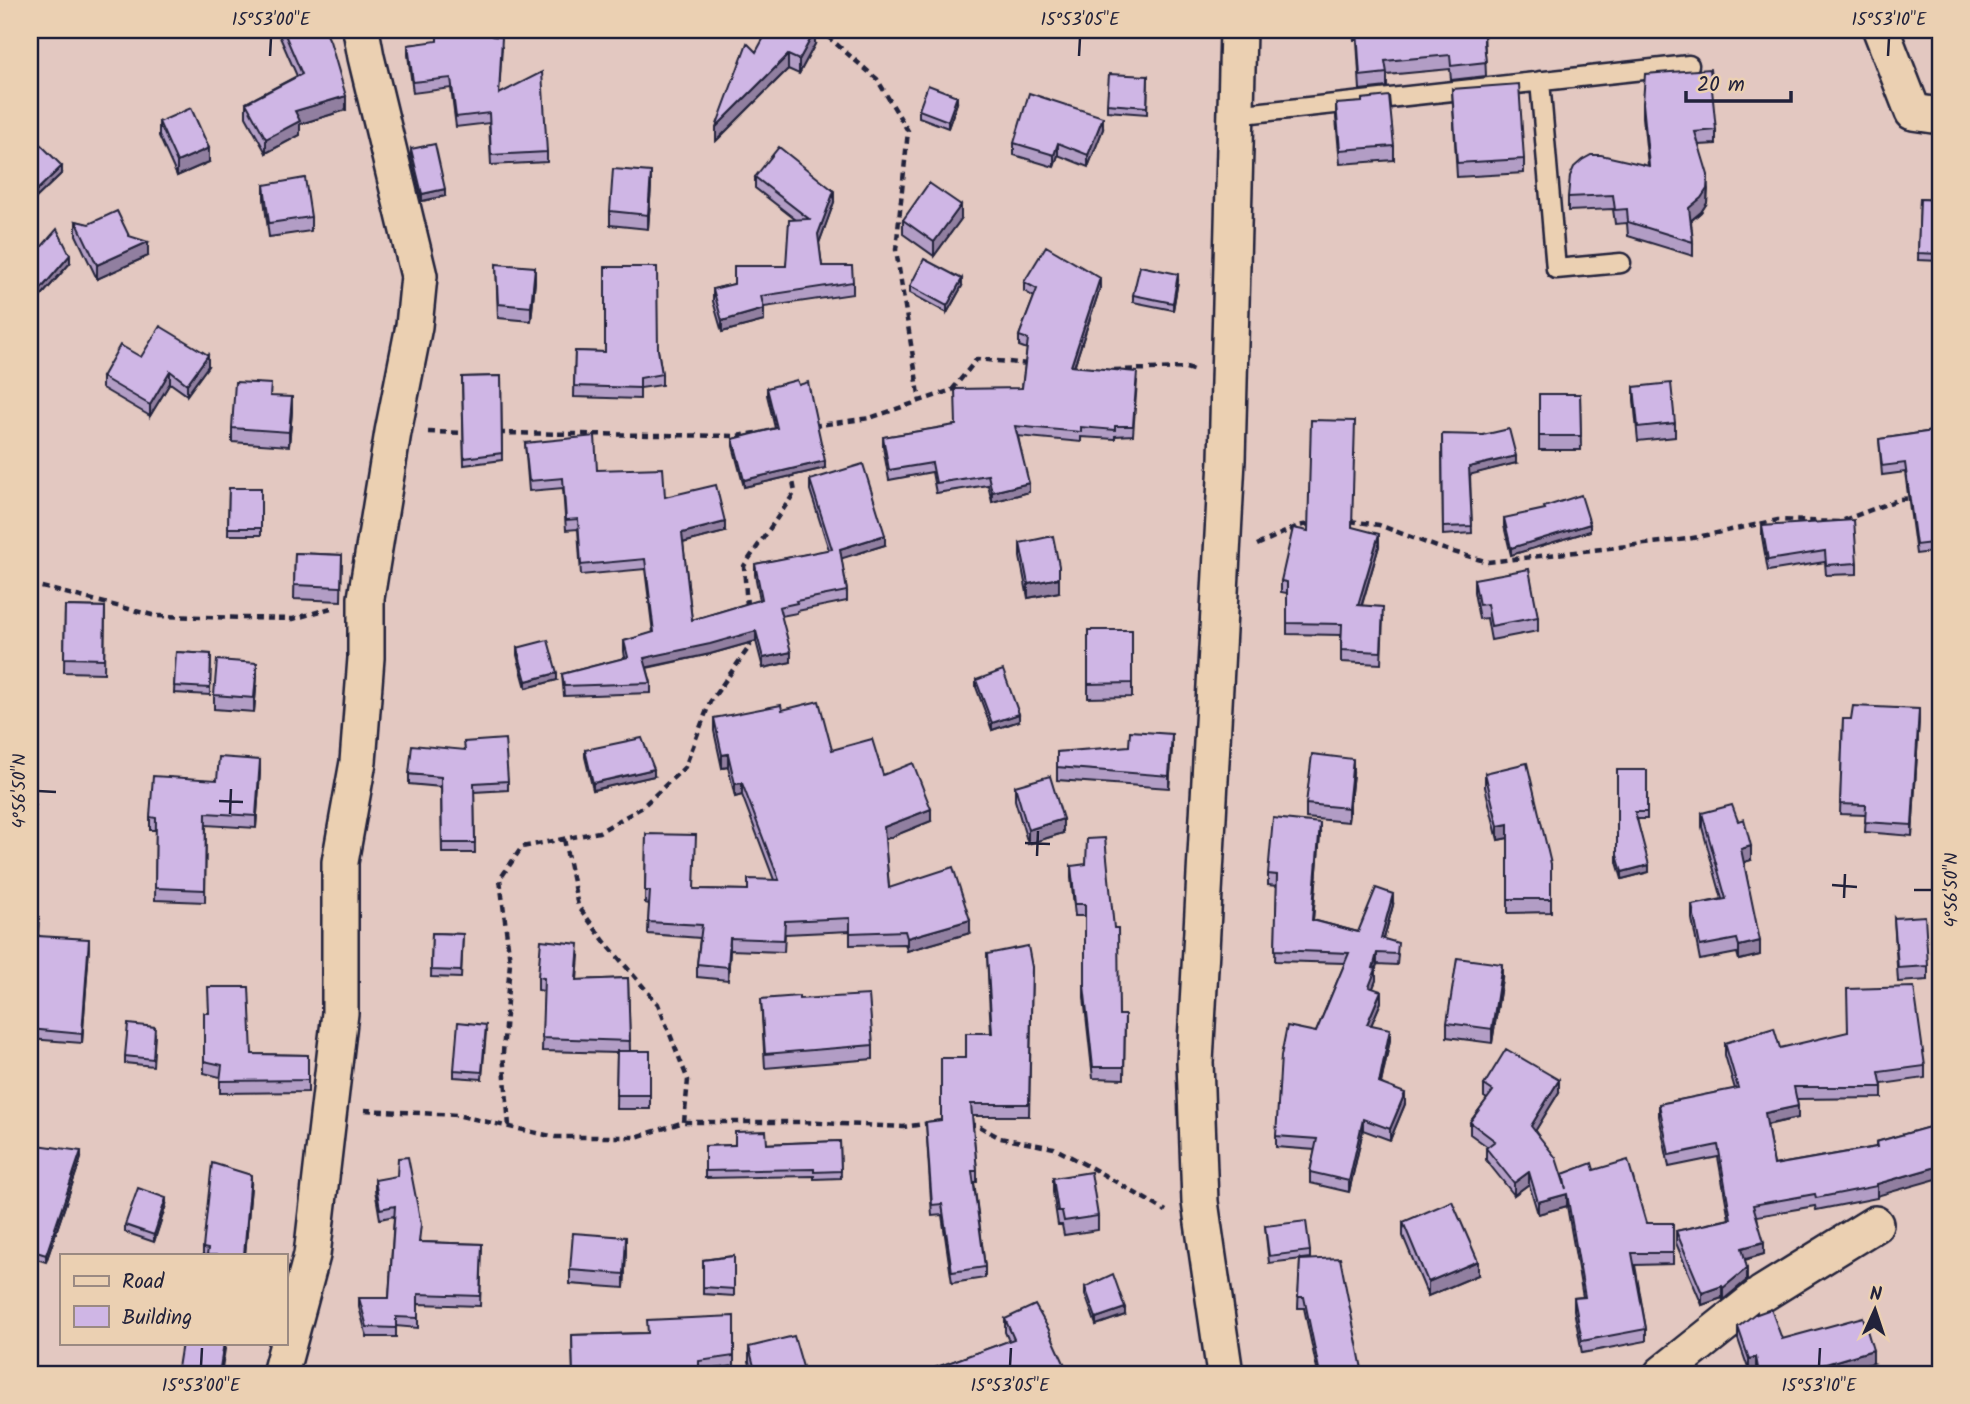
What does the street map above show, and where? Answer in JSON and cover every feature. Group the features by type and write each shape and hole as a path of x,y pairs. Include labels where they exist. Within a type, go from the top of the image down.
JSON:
{"street":[{"path":"280,1374 312,1255 340,1013 340,862 358,762 366,658 366,598 393,432 414,326 419,276 361,30"},
{"path":"1225,1374 1200,1202 1195,1062 1222,561 1238,30"},
{"path":"1881,30 1913,112 1940,116"},
{"path":"1662,1374 1762,1294 1875,1224"}],"lane":[{"path":"1235,115 1689,65"},
{"path":"1540,81 1556,269 1621,263"}],"path":[{"path":"817,30 828,36 877,79 908,131 895,250 920,401"},
{"path":"809,426 870,418 952,390 977,359 1040,365"},
{"path":"1108,370 1186,368 1229,381"},
{"path":"393,432 475,433"},
{"path":"489,433 737,436 760,433"},
{"path":"747,606 744,566 795,492 791,467"},
{"path":"1343,521 1379,525 1440,548 1489,562 1688,539 1778,520 1839,522 1900,499 1913,498"},
{"path":"1222,561 1298,526 1320,522"},
{"path":"30,584 156,616 293,619 366,598"},
{"path":"509,1126 503,1053 510,962 500,879 522,848 599,832 641,808 685,767 710,702 750,646 749,633"},
{"path":"564,839 578,906 658,1004 688,1080 684,1122"},
{"path":"330,1109 456,1115 555,1137 636,1138 684,1122 800,1122 902,1127 935,1122"},
{"path":"967,1124 977,1125 1000,1138 1054,1148 1100,1172 1205,1236"}],"building":[{"path":"283,30 325,30 346,96 295,111 300,121 266,139 246,103 302,74"},
{"path":"437,30 492,30 492,36 502,37 499,94 542,72 547,152 491,155 489,113 456,117 451,78 413,82 408,45 437,41"},
{"path":"768,30 815,31 799,60 788,55 716,127 747,43 756,52"},
{"path":"1357,30 1484,30 1486,62 1451,66 1450,55 1385,61 1387,73 1360,76"},
{"path":"1710,69 1716,130 1695,132 1708,175 1707,189 1689,208 1693,242 1628,222 1627,209 1615,210 1613,195 1568,197 1570,176 1574,167 1591,155 1649,166 1643,103 1645,74"},
{"path":"1109,74 1148,76 1147,107 1107,104"},
{"path":"1519,84 1524,159 1457,163 1452,89"},
{"path":"928,85 957,96 948,121 919,110"},
{"path":"1029,93 1103,117 1088,155 1058,143 1054,155 1014,143"},
{"path":"1389,96 1394,146 1340,150 1336,104"},
{"path":"191,108 209,148 177,162 159,122"},
{"path":"435,144 445,189 422,194 411,149"},
{"path":"41,145 62,166 36,191 30,185 30,156"},
{"path":"779,147 834,191 818,234 822,266 852,266 853,282 761,296 764,309 722,321 713,289 734,284 734,266 786,266 789,220 809,219 755,177"},
{"path":"613,169 651,172 648,215 610,211"},
{"path":"305,178 311,217 269,223 264,185"},
{"path":"929,183 961,205 934,242 903,220"},
{"path":"1920,199 1940,200 1940,254 1918,253"},
{"path":"117,211 129,236 148,242 97,265 76,221 89,224"},
{"path":"57,229 70,255 35,296 30,291 30,260"},
{"path":"1046,246 1100,278 1071,366 1137,372 1133,426 1115,426 1115,430 1081,427 1081,432 1015,426 1029,483 992,492 988,475 936,483 932,463 889,470 883,437 956,425 955,389 1022,388 1028,339 1019,336 1037,289 1024,282"},
{"path":"924,259 962,279 947,306 910,286"},
{"path":"496,264 535,267 531,307 498,304"},
{"path":"1140,266 1178,274 1173,303 1133,295"},
{"path":"605,267 657,267 658,350 662,374 640,378 640,388 574,386 575,351 605,352"},
{"path":"160,326 208,355 187,384 170,371 150,405 102,377 120,345 141,357"},
{"path":"501,376 502,453 464,458 462,377"},
{"path":"797,380 799,385 808,382 825,461 744,480 733,439 777,428 767,388"},
{"path":"235,382 271,384 270,396 292,397 289,432 232,428"},
{"path":"1671,383 1675,423 1638,427 1634,387"},
{"path":"1539,394 1580,394 1581,436 1539,436"},
{"path":"1311,420 1355,421 1352,527 1379,534 1358,605 1383,607 1381,652 1341,650 1342,624 1287,623 1287,582 1281,581 1293,528 1308,531"},
{"path":"1509,429 1516,456 1469,467 1472,526 1443,527 1442,434 1483,435"},
{"path":"1940,430 1940,542 1916,545 1905,463 1882,466 1879,439"},
{"path":"595,436 597,470 663,468 665,497 716,485 725,522 682,533 692,620 762,599 755,564 832,549 810,480 863,464 885,535 840,549 847,591 779,607 791,652 763,658 756,631 644,658 651,683 564,686 562,674 628,657 624,641 654,632 645,559 581,565 578,519 566,520 563,478 529,481 525,443"},
{"path":"229,488 261,488 261,528 228,528"},
{"path":"1581,495 1590,524 1511,548 1504,518 1545,509 1544,507"},
{"path":"1854,520 1857,563 1826,565 1825,551 1768,560 1762,526"},
{"path":"30,525 35,527 30,542"},
{"path":"1053,536 1059,578 1028,584 1020,543"},
{"path":"295,553 342,555 341,587 294,585"},
{"path":"1529,569 1538,617 1491,626 1487,604 1479,605 1474,579"},
{"path":"65,606 105,607 104,659 64,658"},
{"path":"1088,630 1132,630 1132,683 1088,684"},
{"path":"548,640 557,673 526,681 517,648"},
{"path":"176,652 211,654 210,688 174,686"},
{"path":"217,660 257,663 254,698 214,695"},
{"path":"1003,670 1019,714 992,723 976,680"},
{"path":"819,701 832,750 872,739 883,775 913,763 931,809 884,827 889,888 953,867 970,920 907,938 905,931 850,933 850,918 785,921 784,940 730,938 728,967 697,964 702,925 648,922 650,891 645,891 646,834 696,835 694,889 748,890 748,879 779,880 742,783 735,784 728,754 722,755 714,718 781,705 782,710"},
{"path":"1853,706 1919,709 1912,825 1865,822 1866,805 1840,804 1843,719 1851,719"},
{"path":"1130,731 1172,734 1169,776 1057,767 1057,752 1129,746"},
{"path":"642,738 654,769 593,783 585,750"},
{"path":"505,739 508,781 474,783 475,843 442,843 441,777 409,774 412,745 465,750 464,742"},
{"path":"1312,754 1353,759 1348,808 1306,804"},
{"path":"219,757 260,760 256,816 206,813 205,890 155,888 156,818 150,817 153,776 217,780"},
{"path":"1527,763 1551,864 1551,899 1508,899 1508,824 1498,826 1485,773"},
{"path":"1617,770 1647,770 1647,812 1635,812 1649,865 1622,872 1617,855"},
{"path":"1050,776 1063,819 1028,830 1015,786"},
{"path":"30,791 35,792 30,823"},
{"path":"1732,805 1738,821 1744,819 1751,846 1741,849 1760,941 1739,946 1737,939 1700,946 1692,905 1726,899 1702,813"},
{"path":"1273,818 1320,823 1312,920 1358,932 1376,888 1393,894 1381,938 1398,943 1397,954 1377,953 1373,968 1376,969 1369,987 1381,991 1367,1024 1390,1029 1379,1083 1405,1093 1390,1129 1363,1119 1349,1181 1310,1172 1317,1139 1276,1136 1281,1056 1287,1026 1316,1032 1349,953 1275,950 1277,875 1268,874"},
{"path":"1105,838 1114,928 1118,928 1119,1015 1125,1015 1124,1067 1093,1067 1084,985 1085,904 1075,904 1071,866 1086,864 1087,839"},
{"path":"1925,916 1928,966 1898,968 1894,918"},
{"path":"30,917 39,917 38,936 89,939 82,1034 30,1029"},
{"path":"432,933 463,934 461,971 431,970"},
{"path":"541,940 579,944 576,980 628,978 630,1041 542,1038 544,978 538,977"},
{"path":"1028,946 1032,967 1029,1104 971,1104 977,1171 972,1171 985,1267 952,1272 942,1204 932,1205 926,1122 941,1120 941,1058 966,1058 966,1033 992,1033 987,954"},
{"path":"1457,958 1502,964 1492,1029 1447,1023"},
{"path":"208,987 249,987 252,1054 308,1055 308,1080 220,1081 222,1065 204,1061 204,1013 209,1013"},
{"path":"1914,987 1925,1066 1879,1072 1882,1087 1794,1087 1798,1106 1765,1113 1774,1165 1877,1147 1876,1142 1940,1124 1940,1166 1877,1186 1816,1198 1815,1194 1753,1205 1764,1242 1742,1248 1747,1268 1723,1288 1722,1286 1702,1293 1676,1231 1731,1219 1718,1145 1669,1155 1659,1104 1738,1088 1725,1043 1774,1028 1780,1048 1848,1032 1847,989"},
{"path":"869,995 873,1045 765,1054 761,999"},
{"path":"458,1022 486,1025 482,1072 454,1070"},
{"path":"128,1024 155,1027 153,1059 125,1056"},
{"path":"1506,1049 1559,1080 1531,1126 1556,1158 1566,1189 1563,1174 1592,1163 1594,1170 1628,1160 1646,1223 1673,1223 1673,1253 1632,1253 1646,1329 1582,1341 1574,1298 1585,1297 1567,1194 1538,1202 1529,1172 1514,1183 1486,1148 1495,1141 1470,1122 1493,1091 1484,1085"},
{"path":"617,1051 650,1051 650,1095 616,1095"},
{"path":"766,1131 767,1144 840,1141 841,1171 705,1171 705,1146 735,1145 735,1132"},
{"path":"30,1144 81,1151 46,1255 30,1250"},
{"path":"408,1157 421,1224 419,1242 482,1244 480,1296 418,1294 418,1318 396,1317 396,1328 367,1327 359,1298 389,1298 395,1206 380,1209 375,1180 397,1176 398,1158"},
{"path":"212,1163 251,1175 244,1254 207,1254 208,1249 203,1248"},
{"path":"1091,1172 1098,1216 1064,1221 1062,1211 1058,1211 1053,1178"},
{"path":"138,1188 166,1198 154,1235 125,1225"},
{"path":"1452,1201 1478,1261 1428,1282 1403,1222"},
{"path":"1306,1221 1310,1251 1269,1256 1265,1226"},
{"path":"573,1233 626,1237 624,1274 570,1270"},
{"path":"734,1256 734,1289 703,1287 703,1260"},
{"path":"1340,1258 1363,1374 1320,1374 1304,1297 1298,1297 1300,1260"},
{"path":"1113,1274 1125,1308 1096,1318 1085,1287"},
{"path":"1035,1305 1069,1374 931,1374 929,1370 1014,1339 1005,1319"},
{"path":"1771,1309 1782,1339 1863,1317 1873,1350 1819,1366 1820,1374 1759,1374 1756,1357 1749,1359 1738,1327 1757,1312"},
{"path":"734,1316 734,1356 699,1361 699,1374 639,1374 639,1371 573,1373 572,1335 648,1333 647,1320"},
{"path":"794,1336 805,1374 756,1374 749,1347"},
{"path":"182,1344 224,1344 219,1374 177,1374"},
{"path":"1532,1370 1533,1374 1515,1374"}]}
